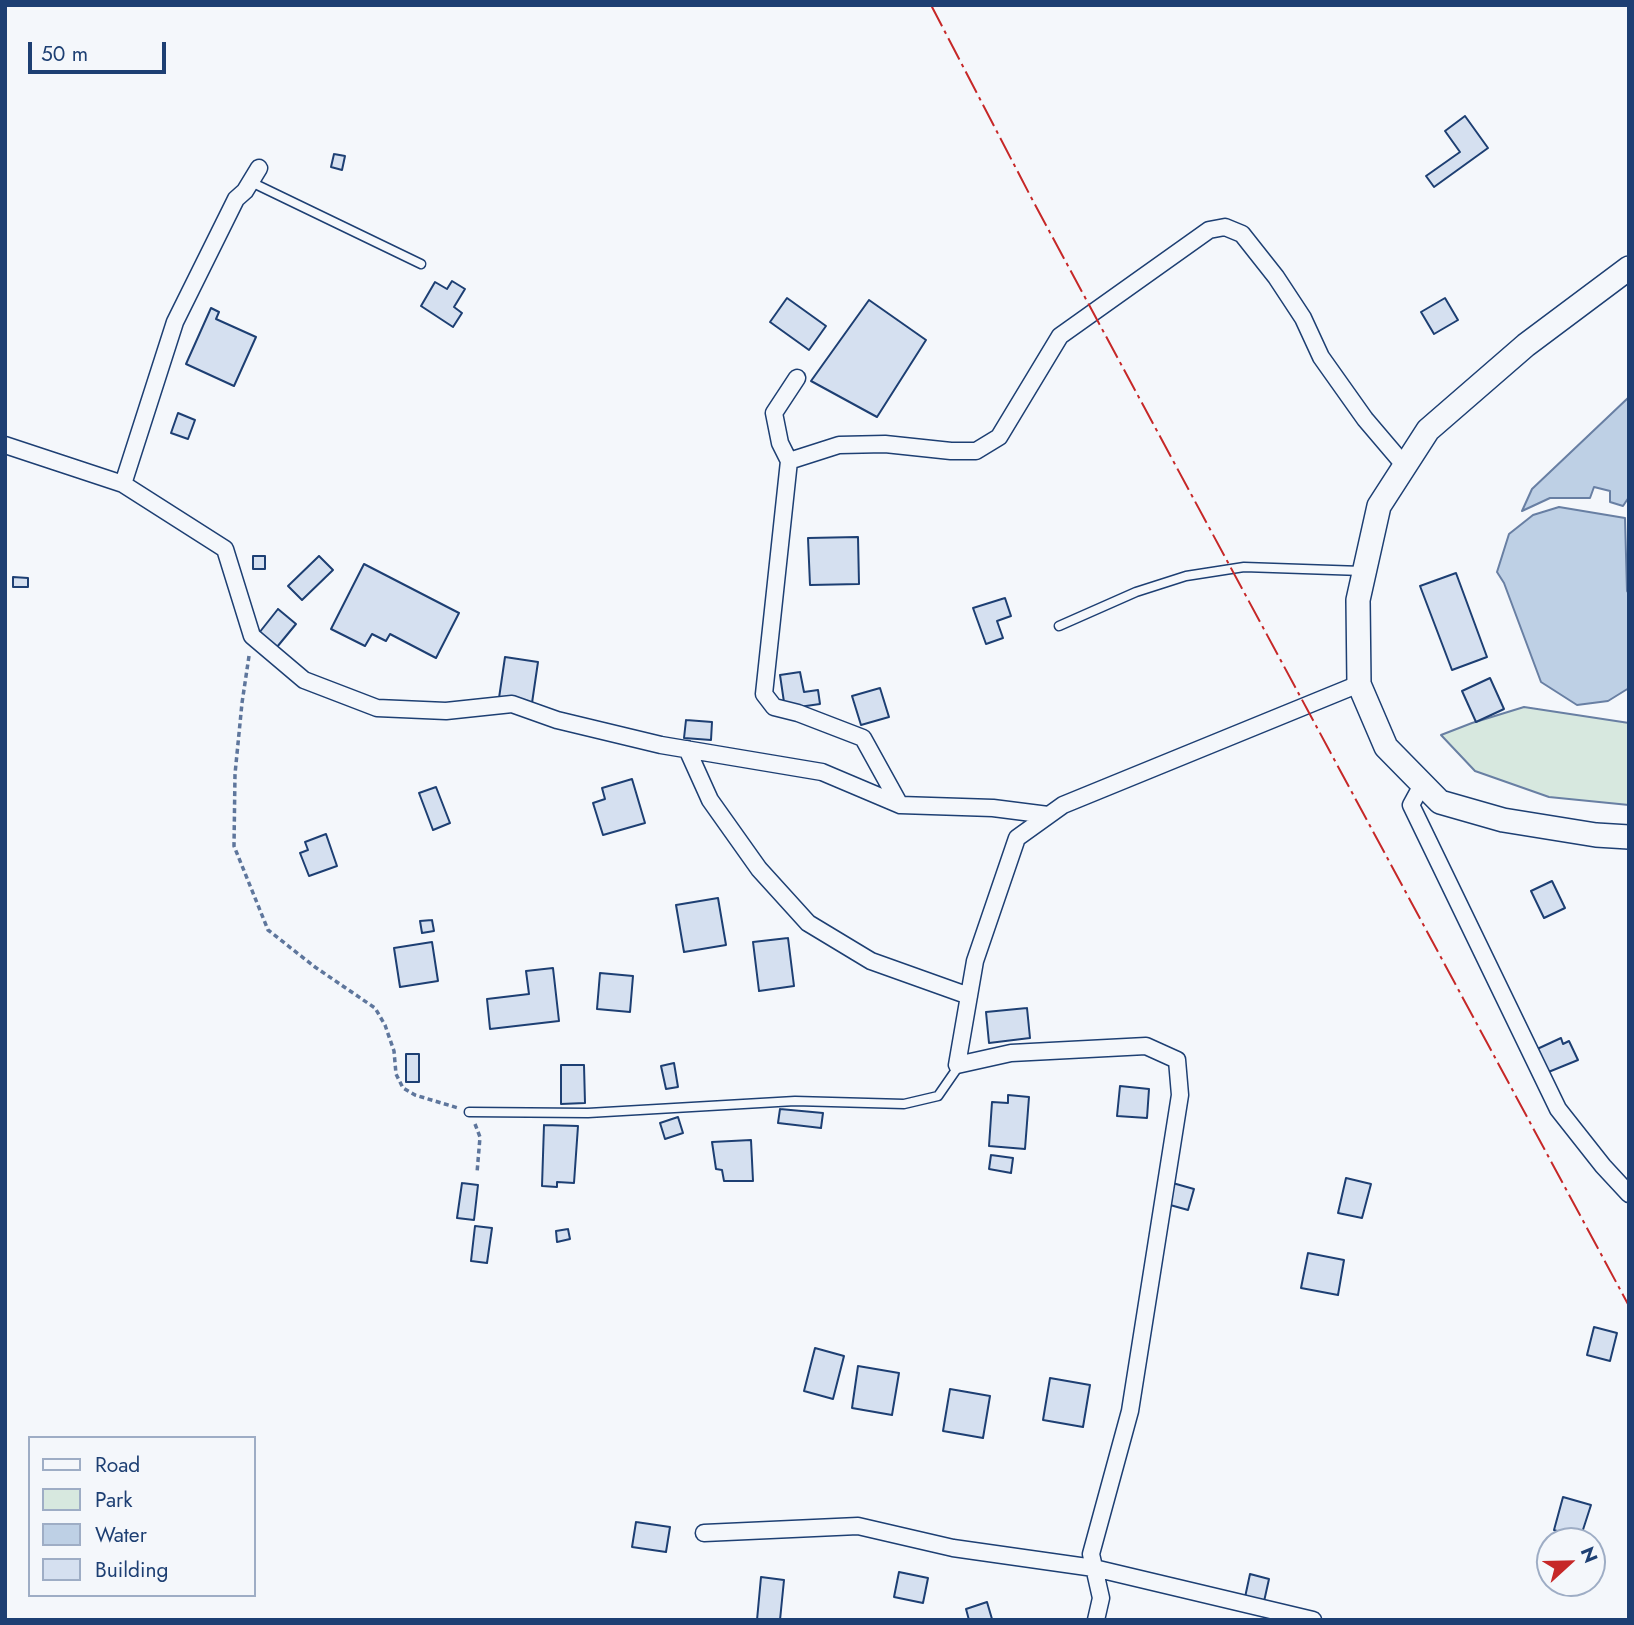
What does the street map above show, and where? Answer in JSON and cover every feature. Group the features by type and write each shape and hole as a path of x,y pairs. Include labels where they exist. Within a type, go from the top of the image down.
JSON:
{"street":[{"path":"123,484 175,322 236,200 255,175"},
{"path":"789,461 839,445 885,444 976,451 999,437 1060,336 1209,230 1225,227 1242,234 1276,277 1303,318 1321,357 1365,419 1405,466"},
{"path":"1629,268 1526,345 1428,430 1379,506 1358,600 1359,684 1386,747 1440,802 1503,820 1596,835 1629,837"},
{"path":"797,378 774,413 780,443 789,461 764,694 774,707 798,713 863,738 900,805"},
{"path":"5,444 123,484 225,549 252,636 304,680 377,708 446,711 512,704 557,720 687,749 822,772 900,805 993,808 1048,815"},
{"path":"1096,1620 1101,1598 1091,1554 1130,1411 1180,1095 1177,1060 1146,1046 1011,1053 957,1065 975,961 1017,838 1048,815 1063,805 1359,684"},
{"path":"687,749 710,800 759,869 808,923 872,961 969,996"},
{"path":"1423,783 1411,805 1558,1109 1629,1194"},
{"path":"704,1533 858,1526 953,1548 1094,1568 1312,1620"}],"lane":[{"path":"255,175 421,264"},
{"path":"1059,626 1136,592 1186,576 1244,567 1365,571"},
{"path":"469,1112 588,1113 795,1101 904,1104 938,1096 957,1065"}],"path":[{"path":"252,636 235,774 234,846 268,930 315,967 375,1008 385,1025 394,1051 396,1074 403,1088 415,1096 469,1112 480,1137 477,1173"}],"green space":[{"path":"1524,707 1629,723 1629,805 1549,797 1475,771 1441,735"}],"water":[{"path":"1629,397 1629,497 1623,506 1610,502 1610,491 1594,487 1590,498 1550,498 1522,511 1532,489"},
{"path":"1559,507 1625,518 1629,594 1629,688 1608,701 1577,705 1541,682 1504,583 1497,572 1509,534 1533,515"}],"building":[{"path":"1465,116 1488,148 1434,187 1426,176 1460,152 1445,131"},
{"path":"334,154 345,156 342,170 331,167"},
{"path":"452,281 465,289 454,307 462,313 453,327 421,306 435,282 447,289"},
{"path":"787,298 826,326 809,350 770,322"},
{"path":"1445,298 1458,320 1434,334 1421,312"},
{"path":"869,300 926,340 877,417 811,381"},
{"path":"211,308 219,312 216,319 256,337 234,386 186,364"},
{"path":"178,413 195,420 188,439 171,433"},
{"path":"858,537 859,584 810,585 808,538"},
{"path":"253,556 265,556 265,569 253,569"},
{"path":"319,556 333,570 302,600 288,586"},
{"path":"364,564 459,613 436,658 390,634 386,641 372,634 365,646 331,629"},
{"path":"1456,573 1487,657 1452,670 1420,586"},
{"path":"13,577 28,578 28,587 13,587"},
{"path":"1005,598 1011,616 997,621 1003,638 986,644 973,608"},
{"path":"278,609 296,624 277,647 259,633"},
{"path":"505,657 538,662 532,703 499,698"},
{"path":"800,672 804,692 818,690 820,704 785,709 780,675"},
{"path":"1490,678 1504,709 1476,722 1462,691"},
{"path":"880,688 889,717 861,725 852,696"},
{"path":"686,720 712,722 711,740 684,738"},
{"path":"632,779 645,823 603,835 593,803 605,799 602,788"},
{"path":"436,787 450,823 433,830 419,793"},
{"path":"326,834 337,866 309,876 300,853 308,850 305,842"},
{"path":"1552,881 1565,908 1544,918 1531,891"},
{"path":"718,898 726,945 684,952 676,905"},
{"path":"432,920 434,931 422,933 420,921"},
{"path":"788,938 794,986 759,991 753,942"},
{"path":"432,942 438,981 400,987 394,948"},
{"path":"553,968 559,1021 490,1029 487,999 529,994 526,971"},
{"path":"600,973 633,976 630,1012 597,1009"},
{"path":"1027,1008 1030,1038 989,1043 986,1012"},
{"path":"1561,1038 1563,1044 1569,1041 1578,1060 1546,1073 1535,1050"},
{"path":"406,1054 419,1054 419,1082 406,1082"},
{"path":"674,1063 678,1087 666,1089 661,1066"},
{"path":"561,1065 584,1065 585,1103 561,1104"},
{"path":"1120,1086 1149,1089 1147,1118 1117,1116"},
{"path":"1008,1095 1029,1097 1025,1149 989,1146 992,1102 1008,1103"},
{"path":"780,1109 823,1113 821,1128 778,1123"},
{"path":"678,1117 683,1133 665,1139 660,1123"},
{"path":"544,1125 578,1126 574,1183 557,1182 557,1187 542,1186"},
{"path":"751,1140 753,1181 724,1181 722,1170 716,1169 712,1142"},
{"path":"991,1155 1013,1158 1011,1173 989,1169"},
{"path":"1346,1178 1371,1184 1362,1218 1338,1213"},
{"path":"1169,1182 1194,1189 1188,1210 1163,1203"},
{"path":"462,1183 478,1185 474,1220 457,1218"},
{"path":"475,1226 492,1228 487,1263 471,1261"},
{"path":"568,1229 570,1239 557,1242 556,1231"},
{"path":"1308,1253 1344,1260 1338,1295 1301,1288"},
{"path":"1594,1327 1617,1333 1610,1361 1587,1355"},
{"path":"815,1348 844,1356 833,1399 804,1391"},
{"path":"858,1366 899,1373 892,1415 852,1408"},
{"path":"1050,1378 1090,1385 1083,1427 1043,1420"},
{"path":"950,1389 990,1396 983,1438 943,1431"},
{"path":"1563,1497 1591,1505 1584,1527 1555,1527"},
{"path":"636,1522 670,1527 666,1552 632,1547"},
{"path":"899,1572 928,1578 923,1603 894,1597"},
{"path":"1250,1574 1269,1579 1263,1606 1244,1602"},
{"path":"761,1577 784,1580 780,1620 757,1620"},
{"path":"987,1602 992,1619 969,1620 966,1609"}],"power":[{"path":"931,5 1033,201 1629,1306"}]}
